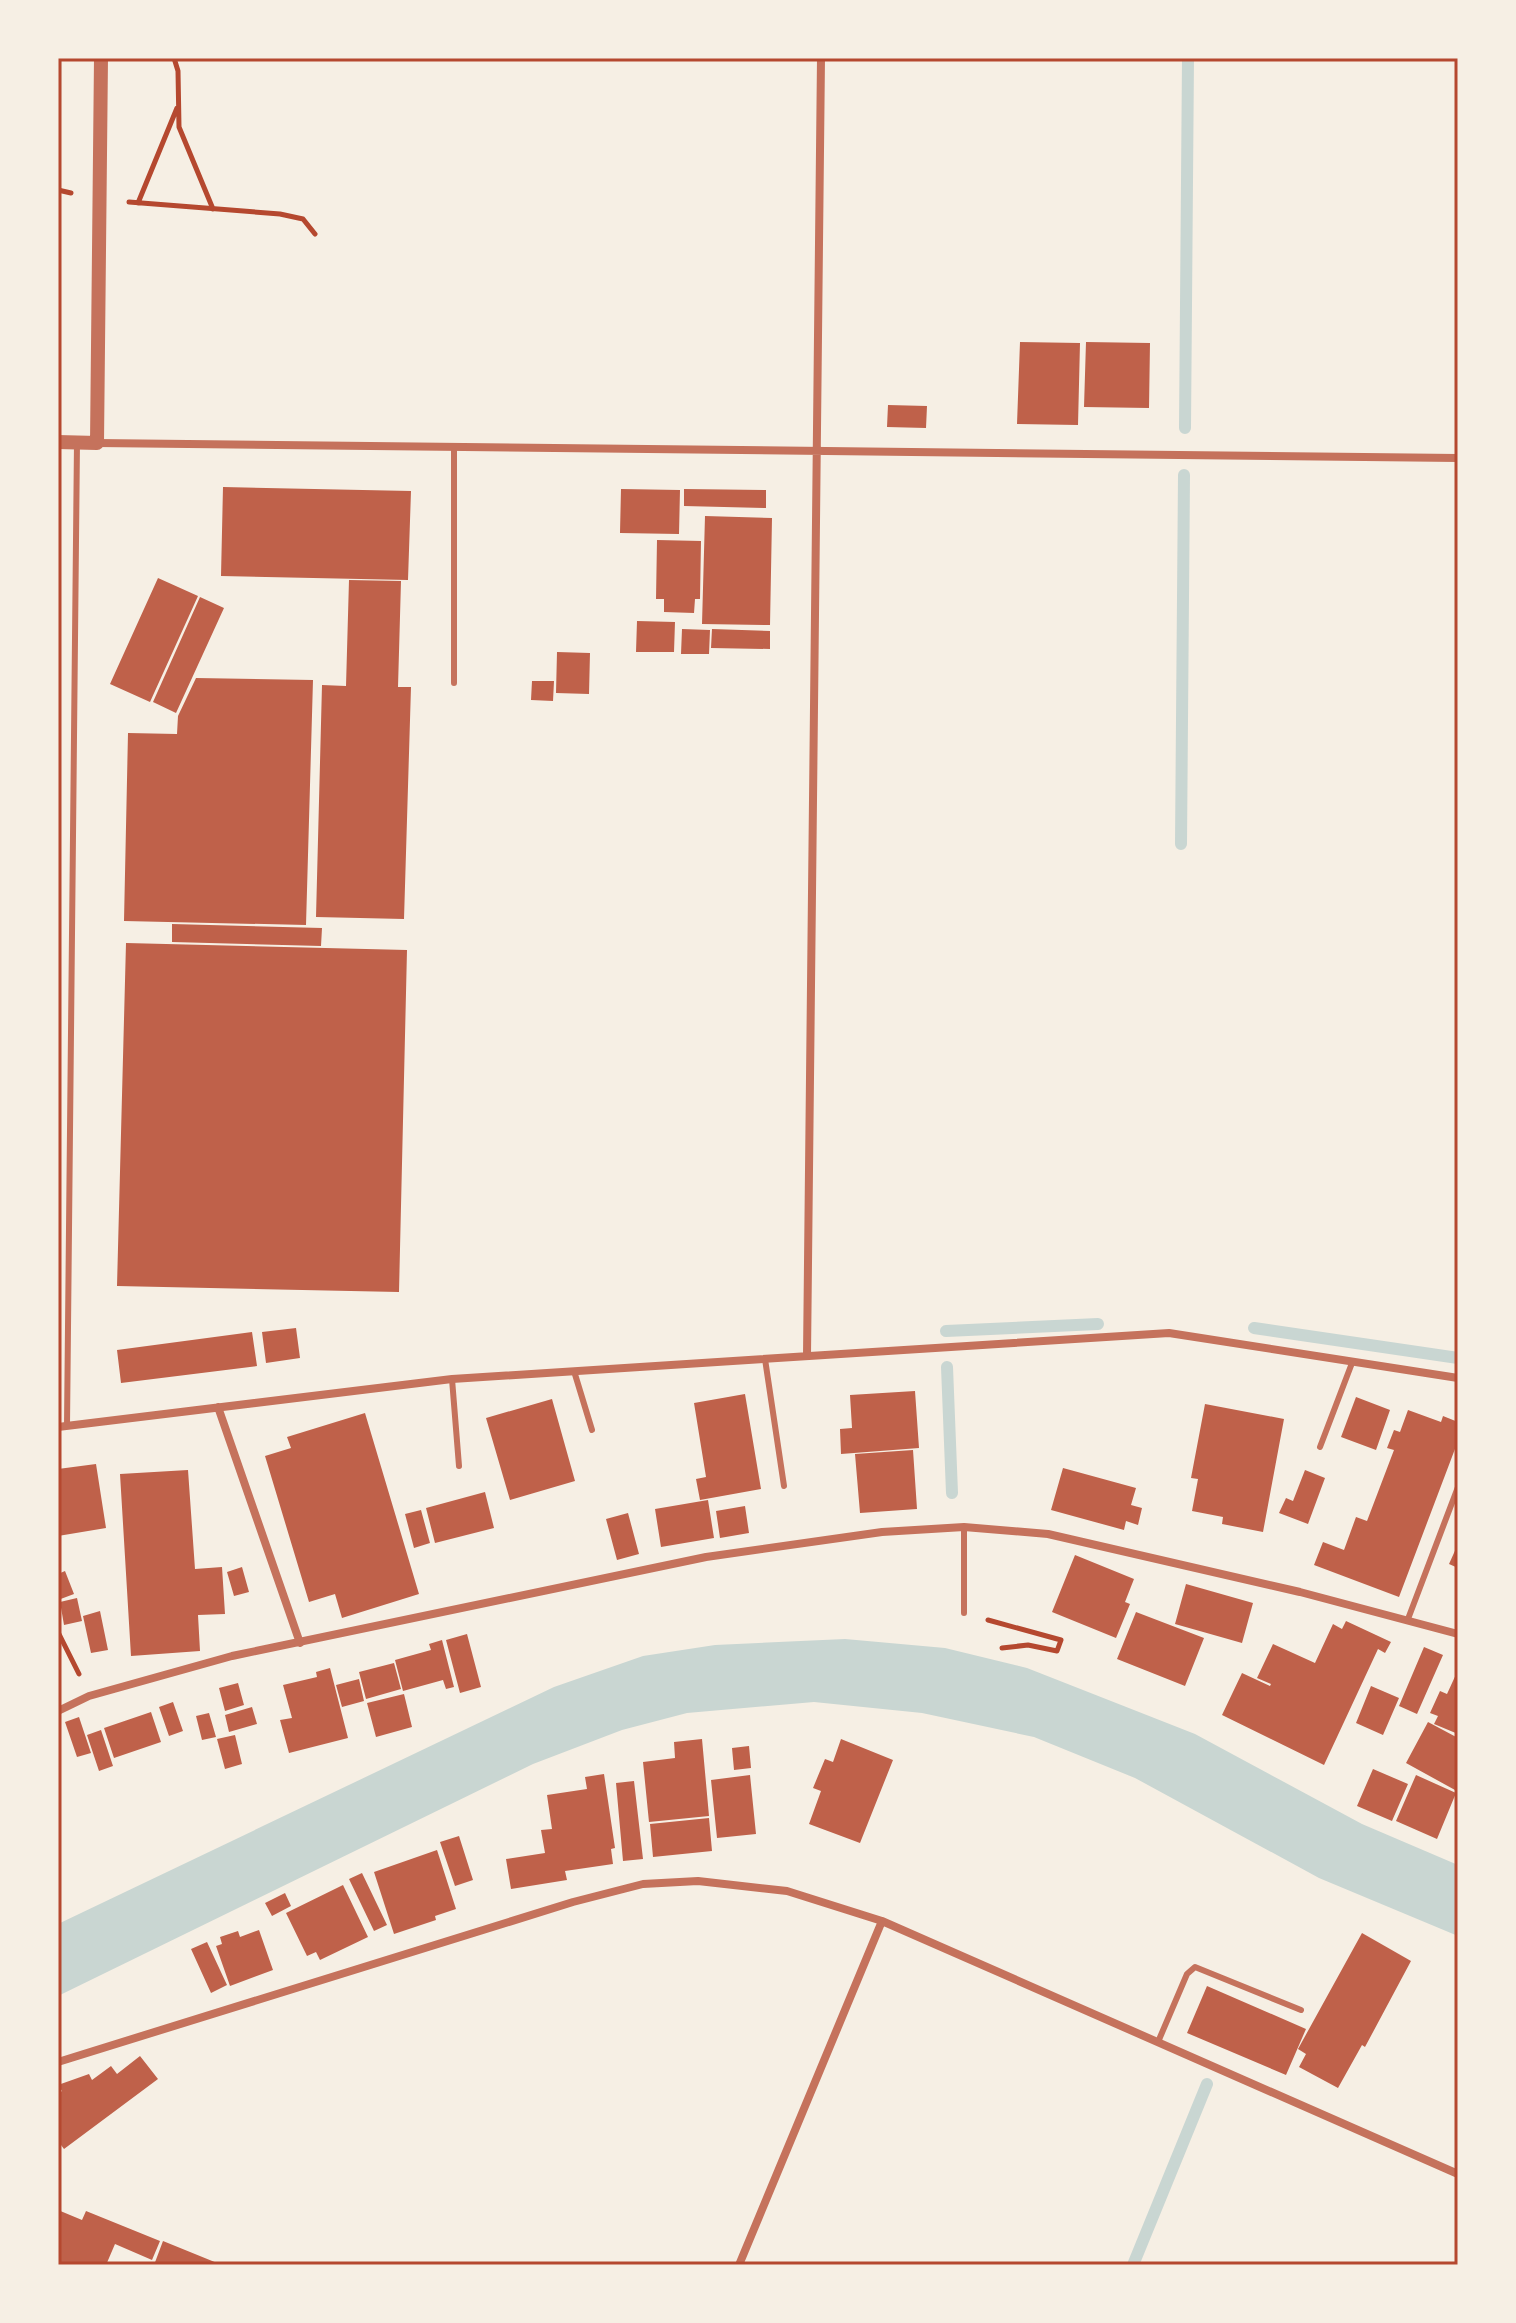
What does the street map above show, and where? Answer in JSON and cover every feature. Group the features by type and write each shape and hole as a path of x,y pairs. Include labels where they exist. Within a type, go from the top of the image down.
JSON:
{"street":[{"path":"97,443 101,58"},
{"path":"807,1356 821,58"},
{"path":"58,442 1458,458"},
{"path":"62,1426 452,1379 1169,1333 1458,1378"},
{"path":"218,1407 300,1643"},
{"path":"58,1711 89,1696 232,1656 706,1557 882,1532 964,1527 1048,1534 1408,1619 1458,1634"},
{"path":"58,2062 573,1902 643,1884 698,1881 787,1891 882,1921 1458,2174"},
{"path":"739,2265 882,1921"}],"lane":[{"path":"62,1426 77,442"},
{"path":"454,447 454,683"},
{"path":"765,1359 784,1486"},
{"path":"1320,1447 1352,1363"},
{"path":"574,1371 592,1430"},
{"path":"452,1379 459,1466"},
{"path":"1408,1619 1458,1487"},
{"path":"964,1527 964,1613"},
{"path":"1158,2042 1187,1974 1195,1967 1301,2010"}],"path":[{"path":"174,58 178,71 179,127 213,209"},
{"path":"138,203 178,104"},
{"path":"58,190 100,200 280,214 303,219 315,234"},
{"path":"964,1613 1061,1640 1057,1651 1028,1645 1002,1648"},
{"path":"58,1632 89,1696"}],"shaded area":[{"path":"58,58 62,58 58,324"},
{"path":"845,1639 945,1648 1027,1668 1195,1734 1362,1824 1458,1865 1458,1936 1319,1878 1135,1778 1034,1737 922,1713 814,1702 687,1713 622,1730 533,1764 58,1996 58,1924 554,1687 643,1656 715,1645"}],"building":[{"path":"1020,342 1080,343 1078,425 1017,424"},
{"path":"1086,342 1150,343 1149,408 1084,407"},
{"path":"888,405 927,406 926,428 887,427"},
{"path":"223,487 411,491 408,580 221,576"},
{"path":"621,489 680,490 679,534 620,533"},
{"path":"684,489 766,490 766,508 684,506"},
{"path":"705,516 772,518 770,625 702,624"},
{"path":"657,540 701,541 700,599 695,599 694,613 664,612 664,599 656,599"},
{"path":"158,578 198,596 150,702 110,684"},
{"path":"349,580 401,581 398,687 411,687 404,919 316,917 322,685 346,686"},
{"path":"200,597 224,608 176,713 153,702"},
{"path":"637,621 675,622 674,652 636,652"},
{"path":"682,629 710,630 709,654 681,654"},
{"path":"712,629 770,631 770,649 711,648"},
{"path":"557,652 590,653 589,694 556,693"},
{"path":"196,678 313,680 306,925 124,921 128,733 177,734 178,716"},
{"path":"532,681 554,681 553,701 531,700"},
{"path":"172,924 322,928 321,946 172,942"},
{"path":"126,943 407,950 399,1292 117,1286"},
{"path":"296,1328 300,1358 266,1363 262,1332"},
{"path":"252,1332 257,1366 121,1383 117,1350"},
{"path":"915,1391 919,1448 841,1454 840,1429 852,1428 850,1395"},
{"path":"745,1394 761,1489 700,1500 696,1479 706,1477 694,1403"},
{"path":"1356,1397 1390,1410 1376,1450 1341,1437"},
{"path":"552,1399 575,1481 510,1500 486,1418"},
{"path":"1205,1404 1284,1419 1263,1532 1222,1524 1223,1517 1192,1511 1198,1479 1191,1478"},
{"path":"1408,1410 1441,1422 1443,1416 1458,1422 1458,1441 1399,1597 1314,1565 1323,1542 1344,1550 1356,1517 1367,1521 1394,1450 1387,1448 1394,1430 1400,1432"},
{"path":"365,1413 419,1594 342,1618 335,1594 309,1602 265,1456 291,1448 287,1437"},
{"path":"913,1450 917,1509 860,1513 855,1454"},
{"path":"96,1464 106,1528 58,1536 58,1469"},
{"path":"1063,1468 1136,1488 1131,1505 1142,1508 1138,1525 1126,1521 1124,1530 1051,1510"},
{"path":"188,1470 195,1569 222,1567 225,1614 198,1615 200,1651 131,1656 120,1474"},
{"path":"1305,1470 1325,1478 1308,1524 1279,1513 1286,1498 1293,1501"},
{"path":"485,1492 494,1528 435,1543 426,1508"},
{"path":"708,1500 714,1538 661,1547 655,1509"},
{"path":"745,1506 749,1533 720,1538 716,1511"},
{"path":"421,1510 430,1543 414,1548 405,1514"},
{"path":"628,1513 639,1554 617,1560 606,1519"},
{"path":"1458,1544 1458,1568 1449,1564"},
{"path":"1075,1555 1134,1579 1125,1602 1130,1604 1116,1638 1052,1612"},
{"path":"242,1567 249,1592 234,1596 227,1572"},
{"path":"65,1571 74,1594 58,1600 58,1574"},
{"path":"1186,1584 1253,1603 1242,1643 1175,1624"},
{"path":"77,1598 82,1621 64,1625 60,1602"},
{"path":"100,1611 108,1650 91,1653 83,1616"},
{"path":"1136,1612 1204,1638 1185,1686 1117,1659"},
{"path":"1346,1621 1391,1642 1385,1653 1378,1649 1324,1765 1222,1715 1242,1673 1270,1686 1257,1678 1273,1644 1315,1663 1333,1624 1342,1629"},
{"path":"467,1634 481,1687 460,1693 446,1640"},
{"path":"442,1640 454,1687 446,1689 443,1680 403,1691 395,1660 431,1650 429,1644"},
{"path":"1424,1647 1443,1655 1417,1714 1399,1706"},
{"path":"394,1663 401,1689 366,1699 359,1672"},
{"path":"330,1668 348,1738 289,1753 280,1720 292,1718 283,1685 317,1677 316,1672"},
{"path":"1458,1670 1458,1734 1434,1724 1438,1716 1430,1713 1440,1691 1447,1694"},
{"path":"359,1679 364,1701 342,1707 336,1685"},
{"path":"238,1683 244,1705 225,1711 219,1688"},
{"path":"1371,1686 1399,1698 1383,1735 1356,1723"},
{"path":"404,1694 412,1727 376,1737 367,1703"},
{"path":"173,1702 183,1731 169,1736 159,1707"},
{"path":"252,1707 257,1724 229,1732 225,1715"},
{"path":"151,1712 161,1742 114,1758 104,1728"},
{"path":"209,1713 216,1737 202,1740 196,1716"},
{"path":"79,1717 91,1753 77,1757 65,1722"},
{"path":"1428,1722 1458,1738 1458,1784 1455,1790 1406,1763"},
{"path":"101,1730 113,1766 99,1771 87,1735"},
{"path":"235,1735 242,1764 225,1769 217,1739"},
{"path":"702,1739 709,1816 649,1822 643,1762 675,1758 674,1742"},
{"path":"841,1739 893,1760 860,1843 809,1824 821,1791 813,1788 825,1759 833,1762"},
{"path":"749,1746 751,1768 734,1770 732,1748"},
{"path":"1373,1769 1408,1784 1392,1821 1357,1806"},
{"path":"604,1774 615,1848 611,1849 613,1864 565,1871 567,1880 511,1889 506,1859 545,1853 541,1830 552,1829 547,1795 587,1789 585,1777"},
{"path":"750,1775 756,1834 717,1838 711,1780"},
{"path":"1416,1775 1456,1793 1437,1839 1396,1821"},
{"path":"634,1781 643,1859 623,1861 616,1783"},
{"path":"709,1818 712,1851 653,1857 650,1824"},
{"path":"459,1836 473,1880 455,1886 440,1842"},
{"path":"437,1850 456,1909 435,1916 436,1920 394,1934 374,1872"},
{"path":"362,1873 387,1925 374,1931 349,1879"},
{"path":"343,1885 368,1937 320,1960 316,1952 307,1956 286,1913"},
{"path":"285,1893 291,1906 272,1916 265,1903"},
{"path":"259,1930 273,1970 230,1986 216,1946 222,1944 220,1937 238,1931 240,1937"},
{"path":"1362,1933 1411,1961 1365,2047 1362,2045 1338,2088 1299,2067 1306,2054 1298,2049"},
{"path":"207,1942 227,1985 211,1993 191,1949"},
{"path":"1207,1986 1306,2029 1286,2075 1187,2033"},
{"path":"140,2056 158,2079 64,2149 58,2141 58,2094 62,2091 58,2085 89,2074 92,2080 111,2066 117,2074"},
{"path":"58,2210 82,2220 86,2211 160,2241 152,2260 115,2244 106,2265 58,2265"},
{"path":"163,2241 222,2265 154,2265"}],"waterway":[{"path":"1185,428 1188,58"},
{"path":"1181,844 1184,475"},
{"path":"946,1331 1098,1324"},
{"path":"1254,1328 1458,1358"},
{"path":"947,1367 952,1493"},
{"path":"1133,2265 1207,2084"}]}
